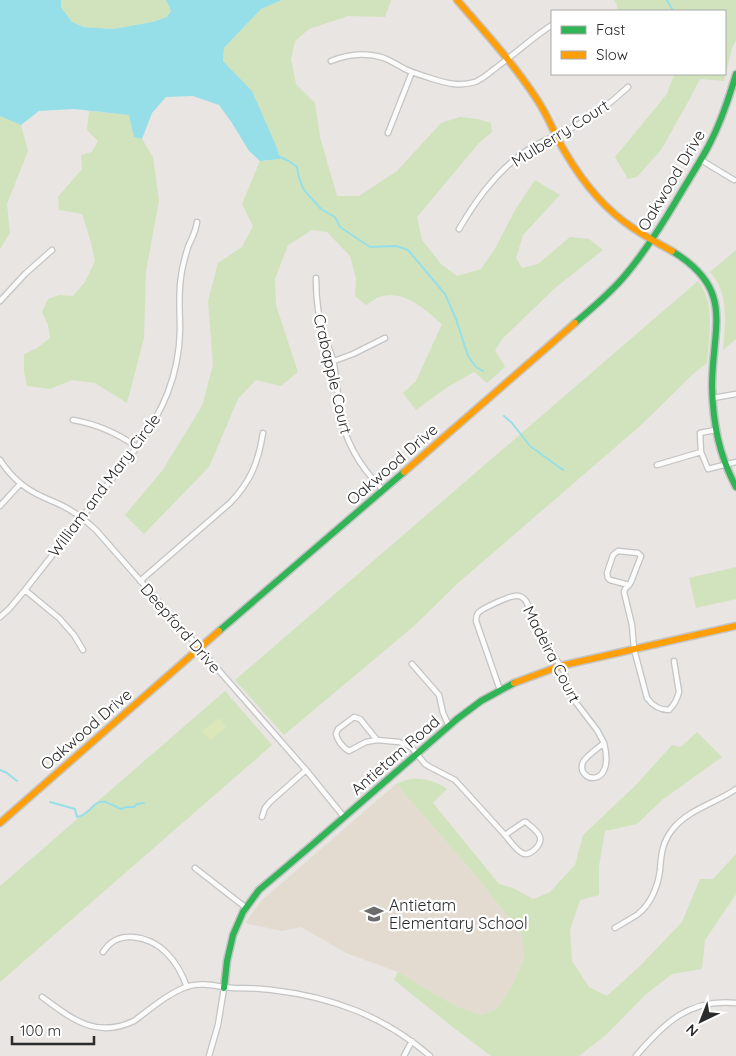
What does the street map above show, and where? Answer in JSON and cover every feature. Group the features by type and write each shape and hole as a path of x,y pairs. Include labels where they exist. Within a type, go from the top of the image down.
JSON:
{"street":[{"path":"457,0 522,77 539,102 574,167 596,197 632,227 695,267 712,288 718,325 714,359 713,398 716,430 725,465 736,488"},
{"path":"331,61 346,56 375,56 394,62 412,72 447,84 464,84 479,81 551,26"},
{"path":"388,133 412,72"},
{"name":"Oakwood Drive","path":"0,823 612,290 636,264 701,160 728,102 736,74"},
{"name":"Mulberry Court","path":"459,230 481,195 496,176 520,155 596,114 628,87"},
{"path":"701,160 734,180"},
{"name":"William and Mary Circle","path":"0,617 25,590 82,518 137,447 162,408 173,380 176,365 179,341 181,275 197,222"},
{"path":"0,302 25,274 52,250"},
{"name":"Crabapple Court","path":"316,278 320,322 334,361 345,433 361,465 383,490"},
{"path":"334,361 385,338"},
{"path":"713,398 736,394"},
{"path":"73,420 100,426 137,447"},
{"path":"716,430 700,433 701,452 708,469 736,462"},
{"path":"140,581 239,494 255,466 263,433"},
{"path":"657,465 701,452"},
{"name":"Deepford Drive","path":"0,460 13,478 20,484 43,497 61,504 96,530 306,770 344,817"},
{"path":"0,506 20,484"},
{"path":"628,585 608,578 607,573 613,555 618,551 638,552 641,556 631,582 624,592 632,625 634,649 647,698 651,704 669,710 676,702 680,692 674,661"},
{"path":"25,590 59,618 74,635 83,650"},
{"name":"Madeira Court","path":"500,690 476,618 480,611 511,596 520,596 526,601 544,641 564,671 574,700 597,730 604,743 606,766 597,778 590,778 584,773 582,768 584,761 604,743"},
{"name":"Antietam Road","path":"209,1056 218,1025 228,950 235,928 250,900 449,726 478,703 536,673 736,626"},
{"path":"412,664 439,694 443,713 449,726"},
{"path":"377,740 358,718 352,718 338,729 336,734 337,739 349,751 366,742 377,740 403,743 412,748 425,764 459,783 505,835 523,854 533,852 541,840 538,833 526,822 522,822 505,835"},
{"path":"262,818 265,808 270,802 306,770"},
{"path":"615,928 638,914 650,900 657,883 661,852 673,828 686,816 736,789"},
{"path":"196,868 245,907"},
{"path":"103,952 108,944 121,938 136,937 153,942 160,946 174,961 187,987"},
{"path":"42,997 79,1022 96,1028 109,1028 134,1021 173,994 187,987 205,984 224,988 270,990 311,996 344,1005 378,1020 395,1029 430,1056"},
{"path":"636,1056 670,1020 684,1012 711,1004 736,1003"},
{"path":"404,1056 412,1041"}],"shaded area":[{"path":"396,784 477,877 522,935 524,958 512,987 497,1009 482,1015 457,1007 398,972 346,953 301,927 282,931 245,923 261,901"}],"green space":[{"path":"61,0 166,0 171,11 167,17 152,22 113,29 84,27 72,22 61,7"},
{"path":"282,0 391,0 385,17 348,16 309,29 295,41 291,59 296,84 315,103 320,137 337,196 359,196 397,171 441,123 460,117 478,119 491,123 492,132 479,143 417,217 422,240 441,264 457,276 481,269 496,247 515,210 535,180 560,195 523,235 516,258 522,268 538,264 570,237 589,239 603,250 555,288 503,338 495,350 505,367 487,383 474,372 446,388 416,410 403,393 416,381 442,324 428,312 406,298 388,295 376,298 366,305 355,296 356,279 350,256 327,232 312,230 288,245 275,279 276,305 298,372 281,386 256,380 238,399 209,467 144,534 125,515 162,471 202,406 213,365 208,301 218,263 242,247 253,226 242,204 260,161 280,159 252,91 223,61 224,48 261,9"},
{"path":"614,0 736,0 736,40 726,73 726,10 618,10"},
{"path":"674,75 725,75 724,81 700,79 661,150 637,177 628,179 615,157 667,94"},
{"path":"89,111 130,115 134,137 142,139 153,157 159,201 146,271 144,338 127,403 95,383 72,380 50,389 27,386 24,372 24,354 37,348 50,338 48,325 42,312 48,299 59,295 73,296 85,282 95,261 82,214 59,210 58,197 82,169 81,155 92,152 98,141 87,130"},
{"path":"0,114 21,125 28,151 7,204 10,233 0,249"},
{"path":"736,250 736,339 723,350 725,309 721,290 710,272"},
{"path":"698,281 704,290 709,310 710,331 707,363 692,375 640,426 458,583 414,626 284,735 235,680"},
{"path":"736,567 736,599 696,608 689,578"},
{"path":"225,691 272,745 0,982 0,886"},
{"path":"219,718 226,727 210,740 202,731"},
{"path":"697,732 722,757 662,800 637,824 605,831 599,866 599,895 580,900 570,930 572,961 589,987 607,996 641,965 682,922 700,879 713,879 736,854 736,894 705,940 702,969 672,974 645,995 607,1034 579,1056 491,1056 394,980 398,972 457,1007 482,1015 497,1009 512,987 524,958 522,935 477,877 396,784 408,780 421,779 435,782 447,789 433,803 499,884 513,888 533,899 550,892 575,865 583,835 636,785 672,745 681,747"}],"water":[{"path":"0,0 61,0 61,7 72,22 84,27 113,29 152,22 167,17 171,11 166,0 282,0 261,9 224,48 223,61 252,91 280,159 260,161 249,151 219,105 193,96 166,97 152,113 142,139 134,137 129,115 74,109 39,111 21,125 0,116"}],"waterway":[{"path":"667,0 672,10"},
{"path":"278,156 297,167 304,190 321,209 335,217 340,227 370,247 396,246 408,250 445,294 456,319 468,356 476,367 483,371"},
{"path":"504,416 530,446 563,470"},
{"path":"0,770 17,781"},
{"path":"50,802 75,809 77,817 82,816 94,805 101,802 121,809 144,803"}],"traffic: fast":[{"path":"575,323 622,279 657,231 709,145 724,110 736,74"},
{"path":"672,251 692,266 705,280 713,295 716,311 712,387 714,414 721,451 736,487"},
{"path":"219,631 404,472"},
{"path":"224,988 227,961 233,935 243,912 259,890 457,719 481,701 514,683"}],"traffic: slow":[{"path":"457,0 518,72 540,104 572,163 594,194 622,220 672,251"},
{"path":"404,472 575,323"},
{"path":"514,683 560,666 736,626"},
{"path":"0,823 219,631"}],"place":[{"name":"Antietam Elementary School","path":"374,914"}]}
